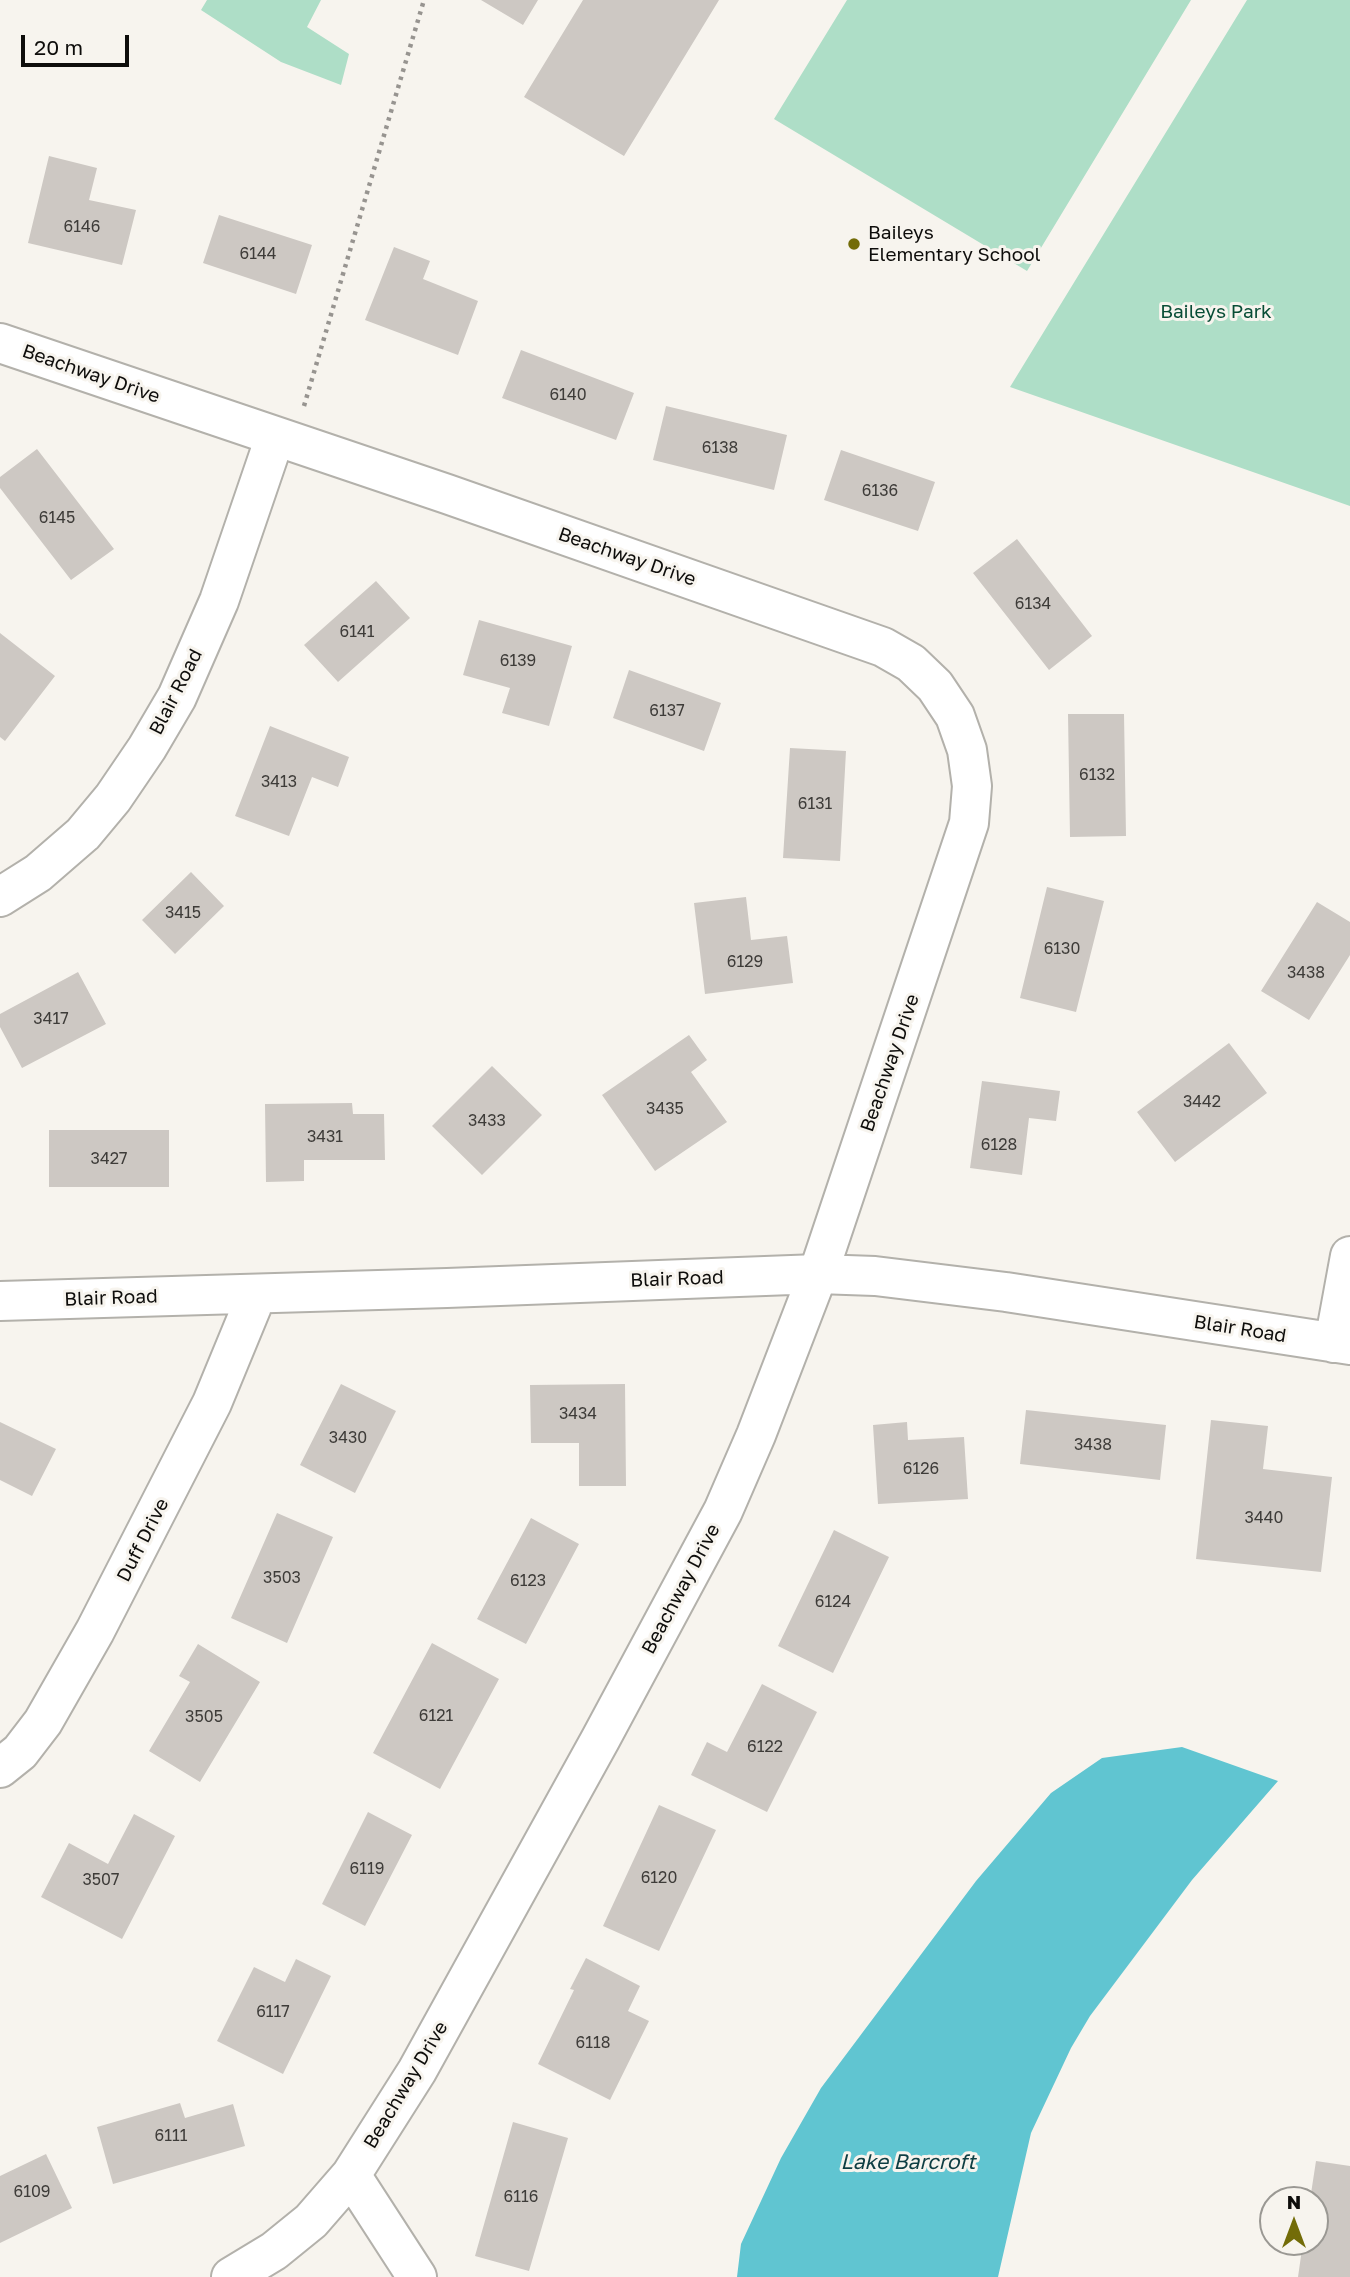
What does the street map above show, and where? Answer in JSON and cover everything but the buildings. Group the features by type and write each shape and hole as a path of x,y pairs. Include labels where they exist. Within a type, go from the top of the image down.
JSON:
{"street":[{"name":"Beachway Drive","path":"0,343 460,499 883,647 911,663 935,686 955,716 967,750 972,786 970,823 818,1274 756,1435 723,1511 600,1740 416,2071 351,2175 310,2221 245,2274"},
{"name":"Blair Road","path":"0,897 38,873 83,834 113,798 147,748 177,697 219,601 275,437"},
{"path":"1342,1344 1350,1256"},
{"name":"Blair Road","path":"0,1301 818,1274 875,1276 1006,1292 1342,1344"},
{"name":"Duff Drive","path":"0,1768 20,1752 43,1722 95,1631 156,1517 212,1403 257,1294"},
{"path":"351,2175 417,2277"}],"path":[{"path":"304,407 424,0"}],"green space":[{"path":"207,0 321,0 307,27 349,54 341,85 281,62 201,10"},
{"path":"847,0 1191,0 1027,271 774,119"},
{"name":"Baileys Park","path":"1247,0 1350,0 1350,506 1010,387"}],"water":[{"name":"Lake Barcroft","path":"1182,1747 1278,1781 1192,1880 1090,2016 1071,2048 1031,2133 998,2277 737,2277 741,2244 781,2158 821,2088 976,1881 1051,1793 1102,1758"}],"place":[{"name":"Baileys Elementary School","path":"854,244"}]}
